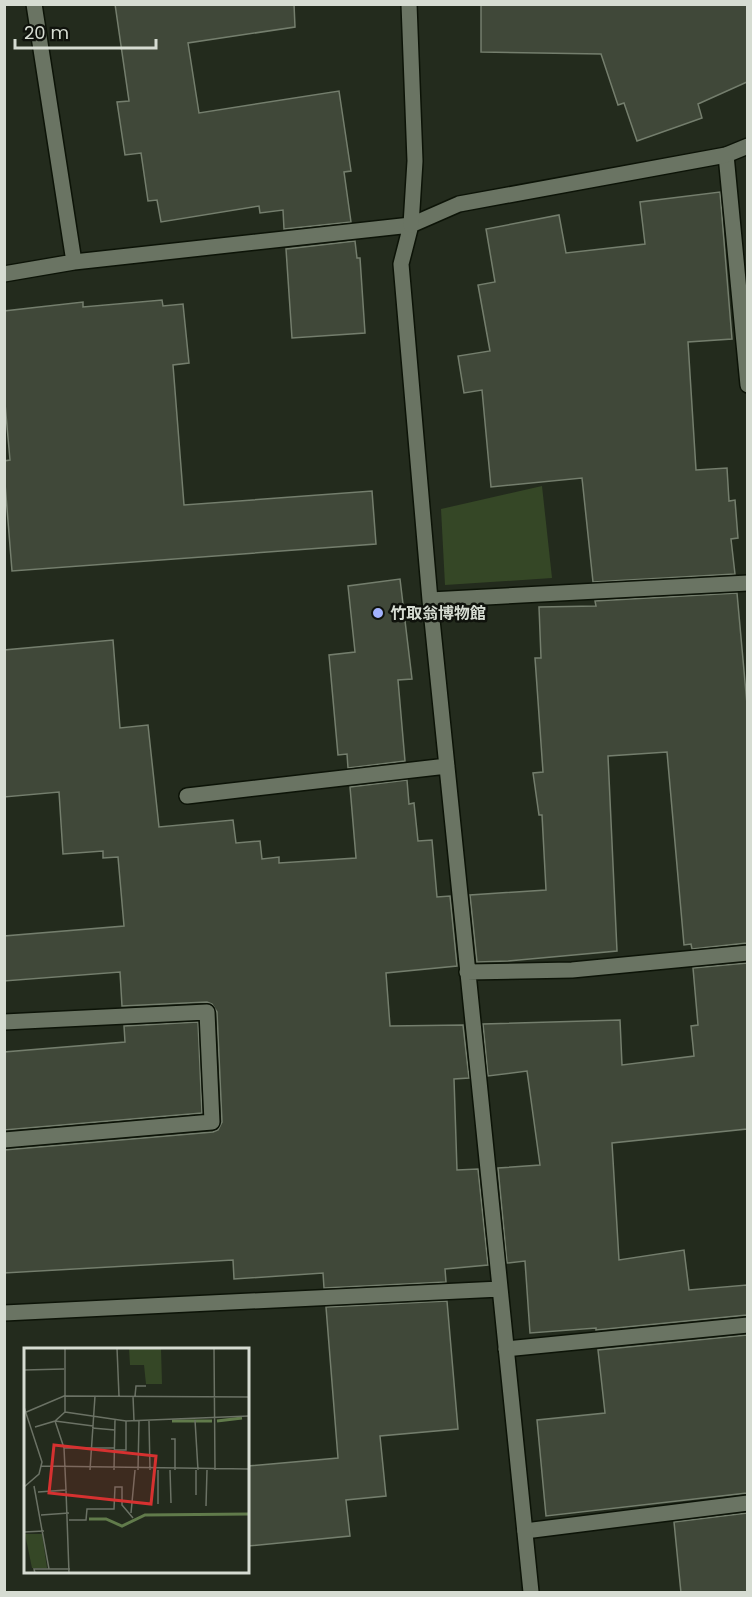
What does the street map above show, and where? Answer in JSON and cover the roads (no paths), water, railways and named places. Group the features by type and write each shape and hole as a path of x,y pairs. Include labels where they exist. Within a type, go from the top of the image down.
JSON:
{"street":[{"path":"34,4 74,262"},
{"path":"409,4 415,161 411,225 401,264 430,600 531,1593"},
{"path":"4,274 74,262 411,225 459,204 726,155 747,146"},
{"path":"726,155 747,385"},
{"path":"430,600 747,583"},
{"path":"187,796 447,766"},
{"path":"468,972 572,970 747,953"},
{"path":"4,1022 207,1012 212,1122 4,1140"},
{"path":"4,1312 500,1289"},
{"path":"506,1349 747,1325"},
{"path":"525,1531 747,1503"}],"place":[{"name":"竹取翁博物館","path":"378,613"}]}
